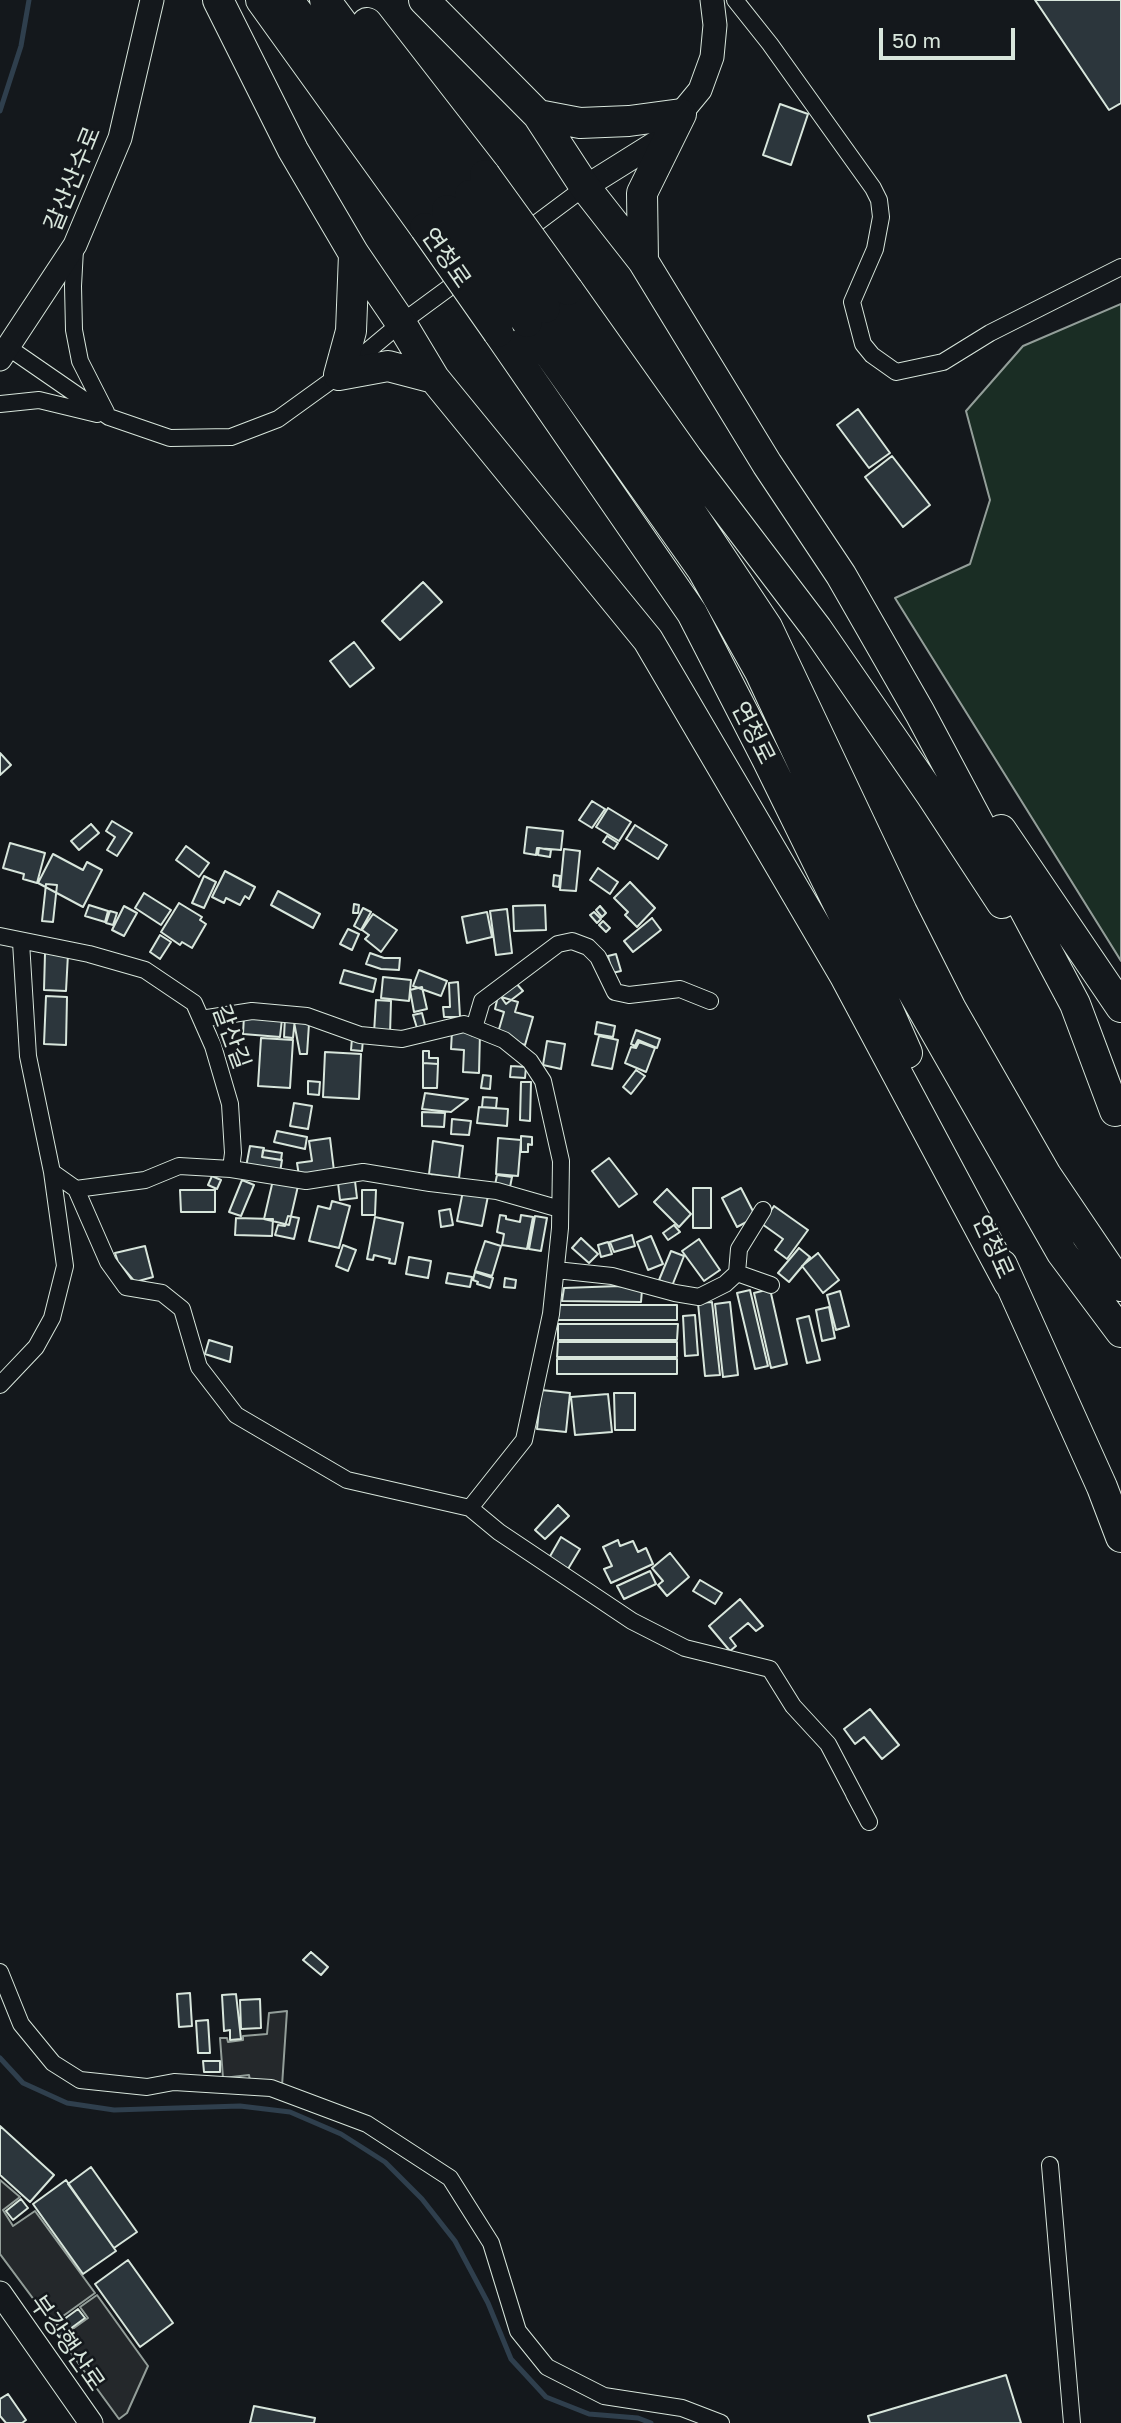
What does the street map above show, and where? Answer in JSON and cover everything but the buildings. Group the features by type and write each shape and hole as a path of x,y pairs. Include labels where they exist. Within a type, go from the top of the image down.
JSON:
{"highway":[{"path":"218,0 293,150 354,254 434,378 648,640 845,976 1009,1283"},
{"name":"연청로","path":"261,0 457,202 568,289 687,458 817,629 932,796 1059,995 1118,1121"},
{"path":"288,0 457,202"},
{"path":"325,0 457,202 536,315 688,508 767,627 951,1009 1046,1175 1121,1286"},
{"name":"연청로","path":"349,0 457,202 498,332 692,613 767,759 866,960 1102,1486 1121,1537"},
{"path":"424,0 538,116 585,187 643,261 767,464 841,575 920,713 1074,1004 1118,1121"},
{"path":"538,116 580,122 629,121 681,114"},
{"path":"643,261 642,193 681,114"},
{"path":"354,254 351,331 339,375 388,366 434,378"},
{"name":"연청로","path":"536,315 702,569 760,672 893,957 1062,1253 1121,1332"},
{"path":"920,713 1121,1007"}],"street":[{"name":"갈산산수로","path":"5,353 75,245 120,138 152,0"},
{"path":"0,404 39,400 110,417 170,439 231,437 278,419 339,375 401,323 585,187 657,142 700,90 712,57 715,25 712,0"},
{"path":"735,0 771,44 879,200 881,217 875,249 852,302 863,344 872,355 895,372 943,362 990,333 1121,267"},
{"path":"75,245 74,330 80,361 93,390 110,417"},
{"path":"5,353 110,417"},
{"name":"갈산길","path":"0,936 89,954 145,970 194,1003 214,1046 230,1104 233,1153 231,1169"},
{"path":"474,1028 482,1001 558,944 572,941 588,947 598,957 615,992 629,995 680,989 710,1001"},
{"path":"0,1385 42,1337 52,1318 65,1266 52,1172 28,1056 21,942"},
{"path":"201,1019 252,1011 307,1016 360,1035 402,1039 464,1024 504,1040 530,1062 543,1081 561,1161 560,1209 551,1314 524,1440 470,1508"},
{"path":"76,1189 145,1180 179,1166 231,1169 306,1181 363,1172 497,1191 560,1209"},
{"path":"52,1172 76,1189 108,1262 126,1287 162,1293 182,1309 199,1367 236,1415 347,1480 470,1508 499,1532 632,1620 685,1648 770,1669 793,1706 828,1744 869,1822 854,1794"},
{"path":"556,1270 612,1276 699,1297 724,1284 737,1273 739,1249 763,1210"},
{"path":"737,1273 771,1284"},
{"path":"0,1972 21,2024 53,2063 80,2080 147,2087 174,2082 271,2088 367,2123 450,2178 491,2243 518,2331 547,2367 604,2396 682,2408 721,2423"},
{"path":"1050,2165 1072,2423"},
{"name":"부강행산로","path":"0,2293 91,2423"}],"green space":[{"path":"1121,304 1121,961 895,598 970,564 990,500 966,411 1023,346"}],"shaded area":[{"path":"287,2011 282,2086 250,2081 249,2075 223,2078 220,2038 227,2038 228,2042 243,2040 243,2036 267,2034 269,2013"},
{"path":"0,2180 20,2197 3,2210 13,2226 35,2211 95,2293 52,2324 0,2254"},
{"path":"97,2295 148,2366 127,2413 119,2419 60,2338 88,2318 80,2307"}],"waterway":[{"path":"0,111 21,46 29,0"},
{"path":"0,2058 23,2083 67,2103 114,2110 240,2106 290,2112 341,2134 385,2162 422,2199 455,2241 488,2303 511,2359 546,2397 589,2414 638,2418 651,2423"}]}
